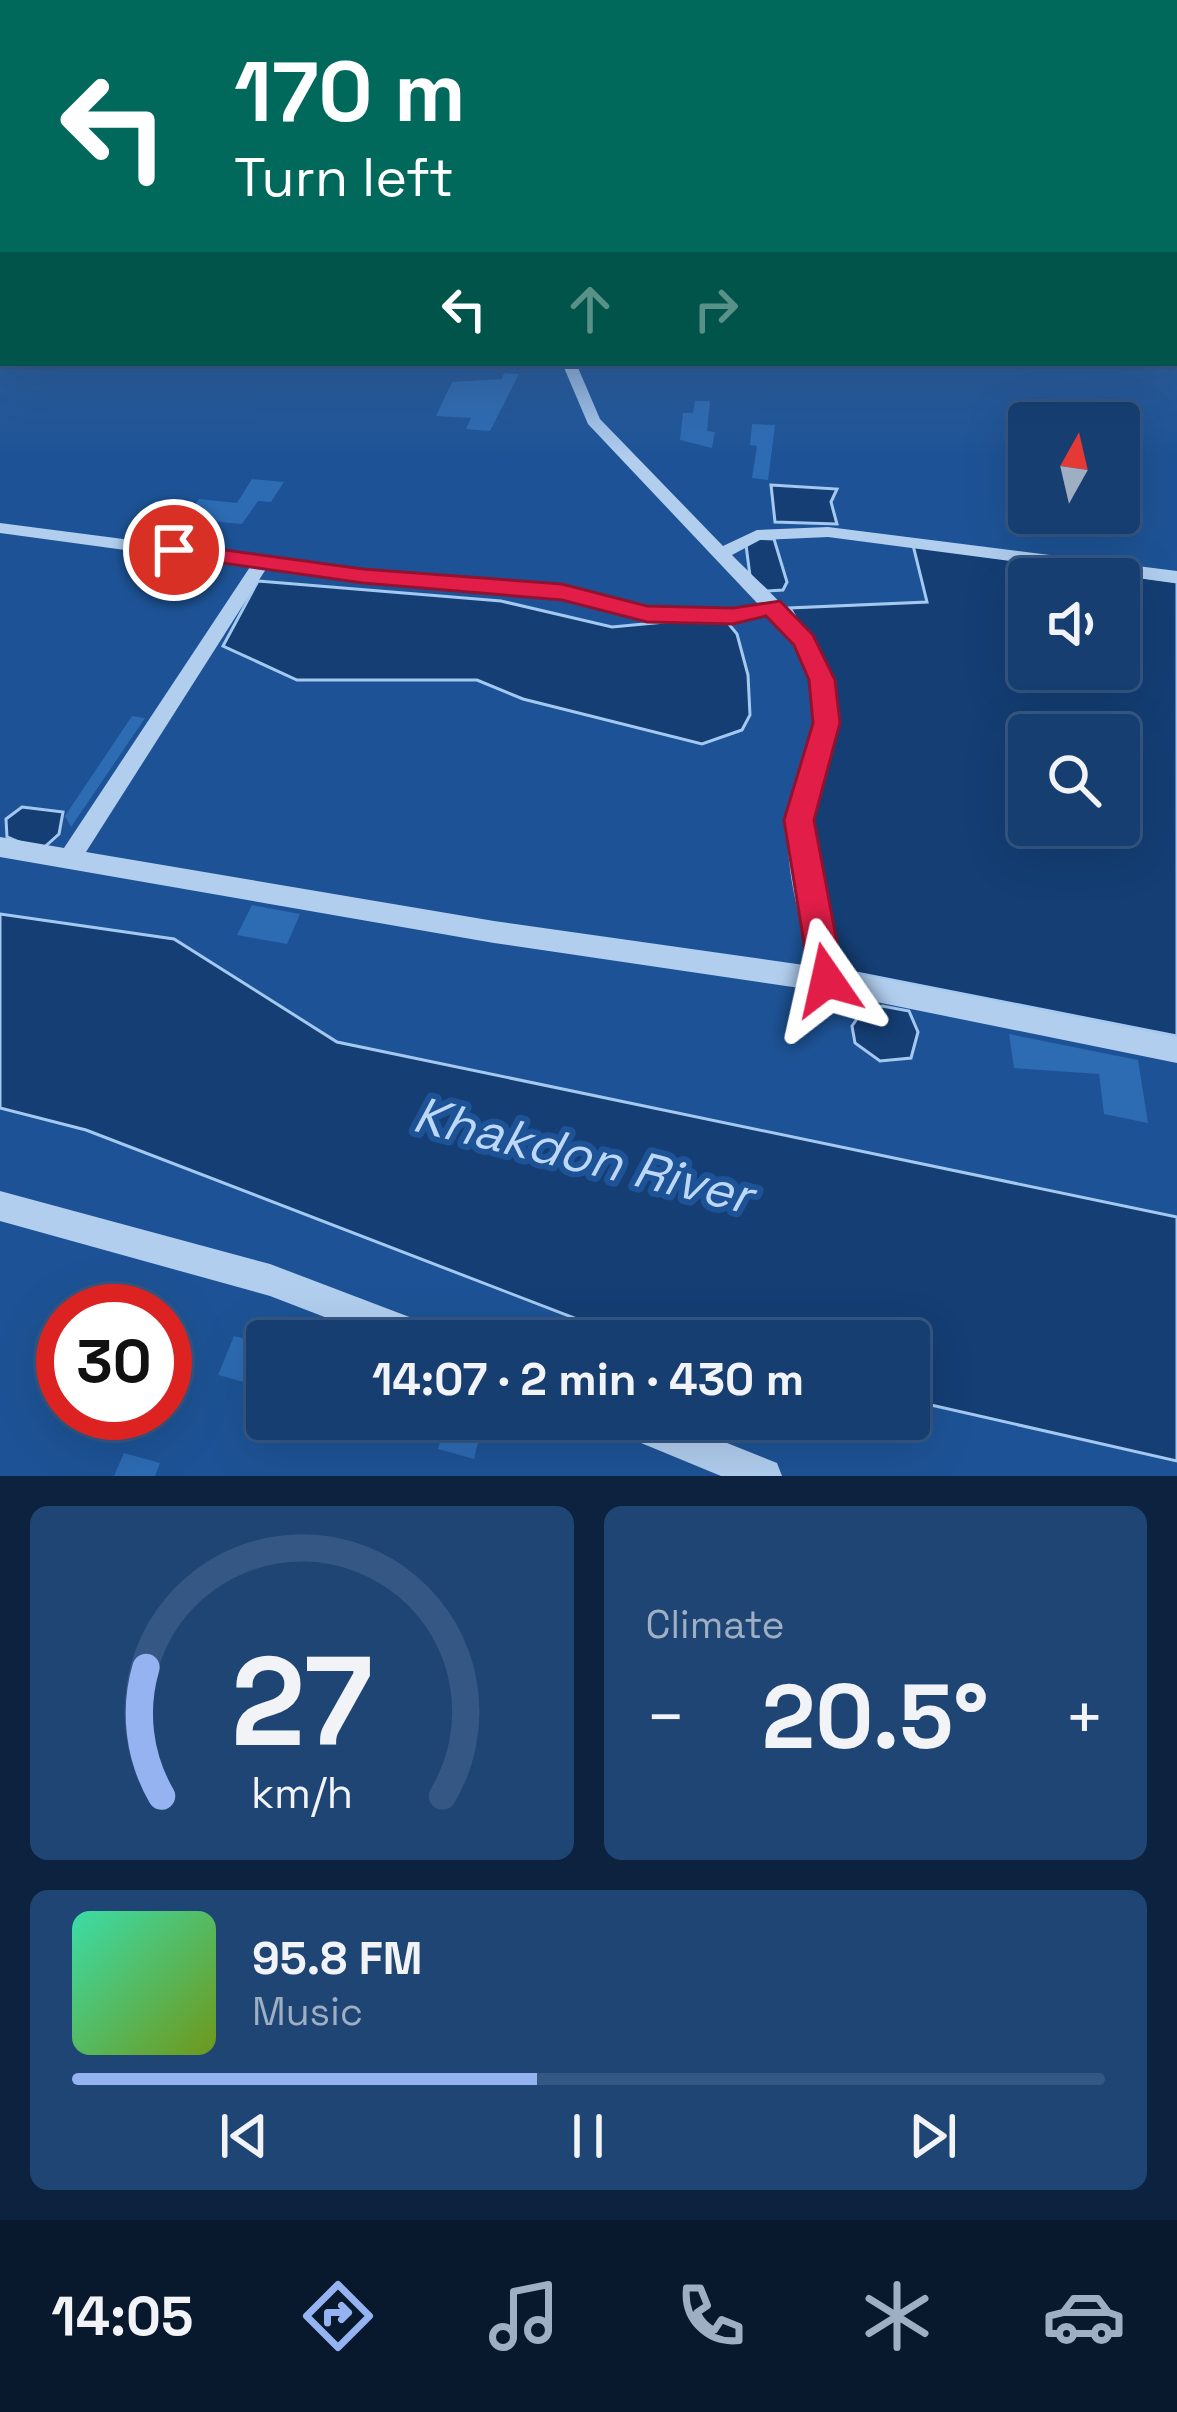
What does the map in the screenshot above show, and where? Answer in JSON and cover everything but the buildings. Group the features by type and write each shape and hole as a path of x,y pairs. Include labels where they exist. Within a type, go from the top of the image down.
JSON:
{"street":[{"path":"570,366 592,421 804,641 822,680 827,723 799,820 827,980"},
{"path":"0,528 363,576 562,592 647,614 733,616 771,607"},
{"path":"720,554 757,536 828,532 1177,577"},
{"path":"70,857 262,561"},
{"path":"0,847 494,932 827,980 1177,1050"},
{"path":"0,1207 270,1280 374,1320"},
{"path":"676,1440 764,1476"}],"water":[{"path":"771,485 837,489 831,502 837,524 775,522"},
{"path":"753,538 774,539 787,582 783,590 767,591 750,576 746,545"},
{"path":"913,545 1008,558 1008,690 1140,690 1140,577 1177,582 1177,1036 836,969 807,843 807,815 836,725 829,676 790,608 927,602"},
{"path":"258,581 501,601 612,627 708,618 728,623 737,634 748,675 750,715 742,730 702,744 523,699 477,680 297,680 223,646"},
{"path":"22,807 63,812 59,834 40,851 7,837 6,819"},
{"name":"Khakdon River","path":"0,914 174,939 337,1042 1177,1217 1177,1461 930,1405 930,1320 579,1320 86,1130 0,1108"},
{"path":"882,1006 909,1011 918,1032 911,1058 880,1061 855,1043 852,1026 861,1013"}],"route":[{"path":"174,550 363,576 562,592 647,614 733,616 771,607 804,641 822,680 827,723 799,820 827,980"}]}
